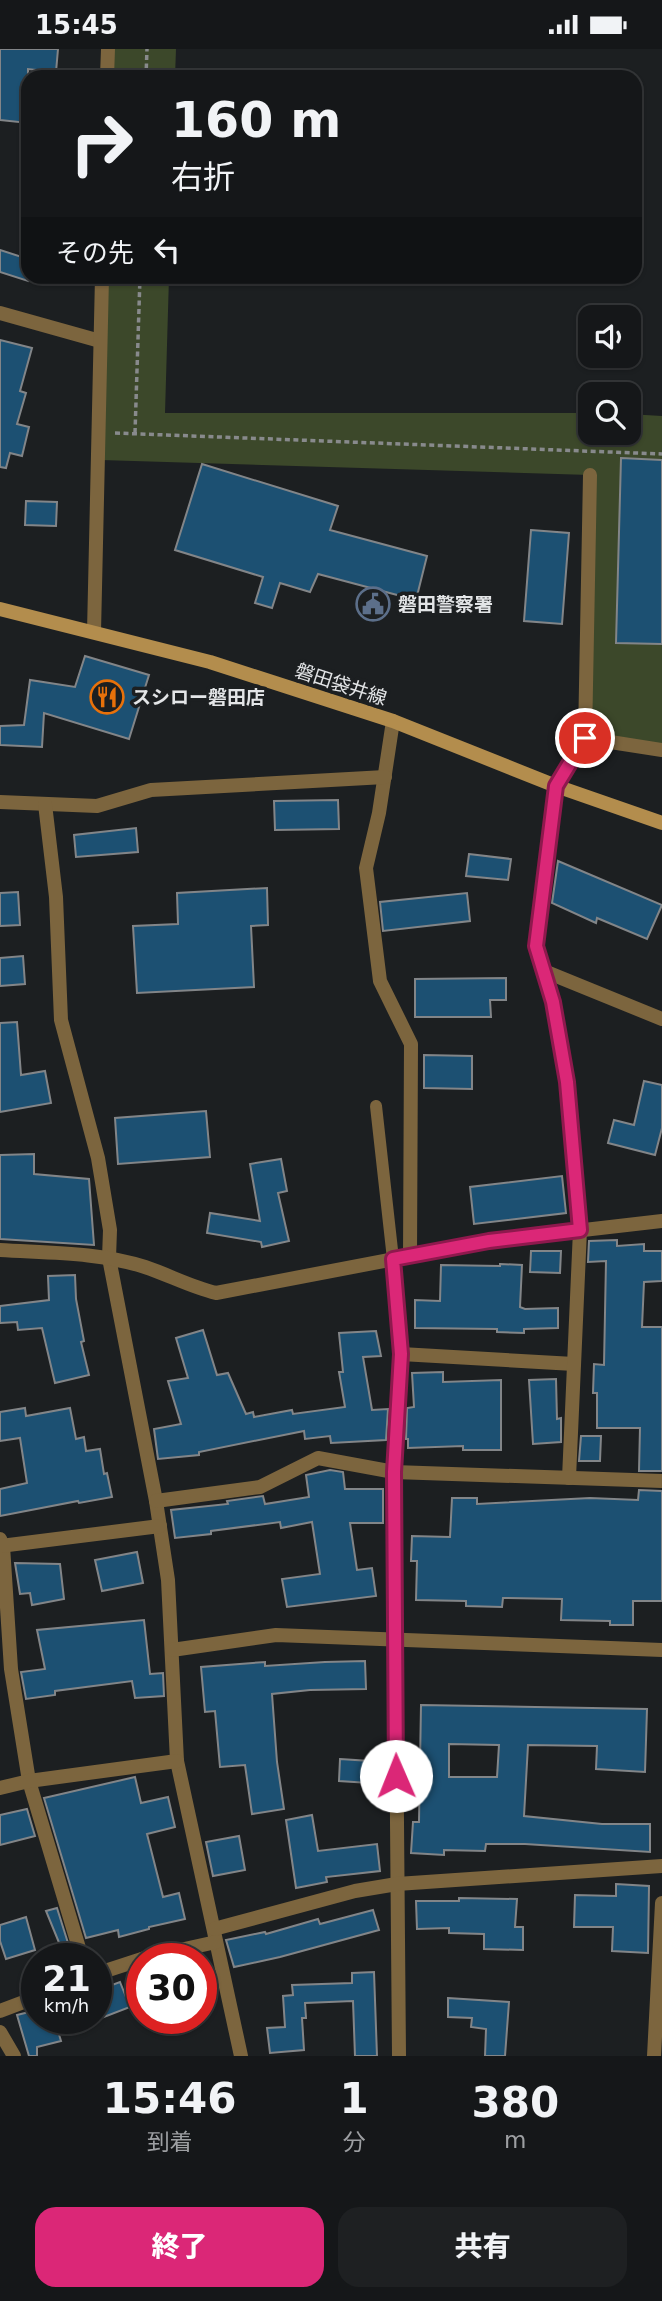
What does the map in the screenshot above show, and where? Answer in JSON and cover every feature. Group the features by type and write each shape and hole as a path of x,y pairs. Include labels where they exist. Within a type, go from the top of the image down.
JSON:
{"main road":[{"name":"磐田袋井線","path":"0,609 210,662 393,721 556,786 662,823"}],"street":[{"path":"107,70 108,49"},
{"path":"94,632 102,284"},
{"path":"0,313 100,341"},
{"path":"569,1478 580,1230 567,1082 553,1002 536,946 556,786 585,738 590,475"},
{"path":"393,721 380,813 366,868 380,981 411,1044 410,1256"},
{"path":"585,738 662,750"},
{"path":"0,802 97,806 151,790 385,777"},
{"path":"45,804 56,897 61,1020 98,1158 110,1230 109,1258 169,1580 177,1761 241,2056"},
{"path":"544,971 662,1019"},
{"path":"0,1250 109,1258 146,1267 216,1293 489,1241 662,1221"},
{"path":"393,1259 401,1354 394,1472 399,2056"},
{"path":"401,1354 574,1364"},
{"path":"156,1501 260,1487 318,1458 394,1472 662,1481"},
{"path":"78,1943 29,1781 11,1669 1,1544 160,1525"},
{"path":"172,1650 276,1635 662,1650"},
{"path":"0,1788 29,1781 177,1761"},
{"path":"193,1943 355,1891 397,1884 662,1866"},
{"path":"654,2056 662,1903"},
{"path":"0,2011 21,2003"},
{"path":"0,2032 14,2056"}],"lane":[{"path":"376,1106 393,1259"}],"path":[{"path":"146,70 147,49"},
{"path":"135,433 140,284"},
{"path":"98,432 662,454"}],"green space":[{"path":"114,49 176,49 175,70 113,70"},
{"path":"107,284 169,284 165,413 578,413 578,445 641,445 641,415 662,416 662,755 585,738 590,475 101,460"}],"building":[{"path":"0,49 58,49 56,70 21,70 21,122 0,120"},
{"path":"0,250 21,257 21,279 0,272"},
{"path":"0,340 32,348 20,391 26,393 17,424 29,427 22,456 10,453 6,468 0,467"},
{"path":"621,458 662,460 662,644 616,643"},
{"path":"202,464 338,506 330,530 427,556 416,600 318,574 310,592 280,583 272,608 255,603 263,577 175,550"},
{"path":"26,501 57,502 56,526 25,525"},
{"path":"531,530 569,533 562,624 524,621"},
{"name":"スシロー磐田店","path":"85,656 149,675 129,739 44,713 42,747 0,745 0,726 24,725 30,680 75,687"},
{"path":"338,800 339,829 275,830 274,801"},
{"path":"136,828 138,852 76,857 74,835"},
{"path":"469,854 511,859 508,880 466,876"},
{"path":"558,861 662,905 647,939 597,918 596,923 552,903"},
{"path":"267,888 268,925 251,926 254,987 137,993 133,926 178,924 177,893"},
{"path":"18,892 20,925 0,926 0,893"},
{"path":"467,893 470,921 383,931 380,902"},
{"path":"23,956 25,984 0,986 0,958"},
{"path":"506,978 506,1000 490,1000 491,1017 415,1017 415,979"},
{"path":"17,1022 21,1075 45,1071 51,1103 0,1112 0,1023"},
{"path":"424,1055 472,1056 472,1089 424,1088"},
{"path":"644,1081 662,1085 662,1128 655,1155 608,1143 614,1120 634,1125"},
{"path":"206,1111 210,1157 118,1164 115,1118"},
{"path":"34,1154 34,1174 89,1179 94,1245 0,1239 0,1155"},
{"path":"281,1159 287,1191 278,1193 289,1241 262,1247 261,1242 207,1233 210,1213 260,1221 250,1164"},
{"path":"562,1176 566,1213 474,1224 470,1187"},
{"path":"617,1240 617,1246 644,1244 644,1251 662,1251 662,1281 644,1282 642,1327 662,1327 662,1471 639,1471 640,1428 597,1428 597,1393 593,1393 594,1364 604,1365 606,1261 588,1262 589,1241"},
{"path":"531,1251 561,1251 560,1273 530,1272"},
{"path":"441,1265 522,1265 520,1307 558,1308 558,1328 524,1329 524,1333 497,1332 497,1329 415,1328 415,1300 440,1301"},
{"path":"75,1275 76,1299 84,1341 81,1342 89,1375 55,1383 42,1328 18,1330 17,1322 0,1323 0,1306 49,1300 48,1276"},
{"path":"203,1330 217,1375 228,1373 246,1414 253,1412 254,1417 292,1410 293,1414 345,1407 339,1372 343,1372 339,1333 376,1331 381,1356 363,1357 372,1410 388,1409 386,1440 331,1443 330,1436 305,1439 304,1431 199,1452 199,1455 158,1459 154,1429 181,1424 168,1381 188,1378 176,1338"},
{"path":"443,1372 443,1382 501,1380 501,1450 463,1450 463,1446 408,1448 407,1408 414,1407 412,1373"},
{"path":"556,1379 557,1419 561,1418 561,1442 533,1444 529,1380"},
{"path":"25,1408 26,1416 70,1408 76,1439 84,1437 86,1451 100,1449 104,1474 107,1473 112,1497 0,1516 0,1489 27,1483 20,1438 0,1441 0,1412"},
{"path":"581,1436 601,1436 600,1461 579,1461"},
{"path":"330,1470 343,1472 345,1489 383,1489 383,1523 350,1523 357,1570 372,1568 376,1596 287,1607 282,1579 320,1574 312,1522 281,1528 280,1522 175,1538 171,1510 228,1504 227,1501 263,1496 265,1504 309,1497 306,1475"},
{"path":"639,1490 662,1491 662,1601 633,1601 633,1625 610,1625 610,1621 561,1620 562,1599 503,1598 502,1607 466,1606 466,1601 416,1600 417,1561 411,1561 412,1536 450,1537 452,1498 477,1498 477,1504 590,1498 638,1500"},
{"path":"137,1552 143,1583 102,1591 95,1560"},
{"path":"15,1563 60,1564 64,1599 32,1605 30,1593 20,1594"},
{"path":"144,1620 150,1674 163,1673 164,1696 135,1698 132,1681 55,1691 55,1695 26,1699 21,1672 45,1669 37,1630"},
{"path":"365,1661 366,1689 272,1694 284,1809 252,1814 245,1765 220,1767 215,1711 205,1712 201,1667 265,1662 265,1666"},
{"path":"421,1705 647,1709 645,1772 596,1769 597,1746 528,1745 524,1816 602,1824 650,1824 650,1852 486,1844 485,1851 444,1850 444,1855 411,1853 413,1822 419,1822","holes":["449,1744 499,1745 497,1777 449,1777"]},
{"path":"340,1759 370,1761 369,1783 339,1781"},
{"path":"135,1777 141,1803 168,1797 175,1827 147,1834 163,1897 179,1893 185,1919 119,1937 118,1930 86,1938 44,1798"},
{"path":"27,1809 35,1836 0,1845 0,1815"},
{"path":"312,1815 318,1851 377,1844 380,1871 326,1877 327,1882 296,1888 286,1820"},
{"path":"239,1836 245,1870 213,1876 206,1842"},
{"path":"616,1884 649,1886 648,1953 612,1951 613,1927 574,1927 575,1895 616,1896"},
{"path":"459,1898 517,1899 515,1927 523,1927 523,1950 484,1949 484,1934 449,1933 449,1928 417,1929 416,1901 459,1901"},
{"path":"57,1908 68,1943 59,1943 46,1911"},
{"path":"373,1910 379,1930 234,1967 226,1940 265,1932 266,1934 318,1919 320,1924"},
{"path":"26,1917 33,1943 21,1943 21,1954 6,1959 0,1941 0,1925"},
{"path":"374,1972 377,2056 355,2056 353,2001 305,2003 306,2018 302,2018 304,2050 270,2053 267,2028 285,2027 283,1996 293,1995 292,1985 352,1983 352,1973"},
{"path":"120,1982 126,1997 126,2009 112,2014 112,1985"},
{"path":"448,1998 509,2002 505,2056 485,2056 486,2029 471,2027 472,2018 448,2017"},
{"path":"23,2034 59,2034 61,2041 37,2047 37,2056 29,2056"}],"place":[{"name":"磐田警察署","path":"373,604"},
{"name":"スシロー磐田店","path":"107,697"}],"route":[{"path":"396,1776 394,1472 401,1354 393,1259 489,1241 580,1230 567,1082 553,1002 536,946 556,786 585,738"}]}
